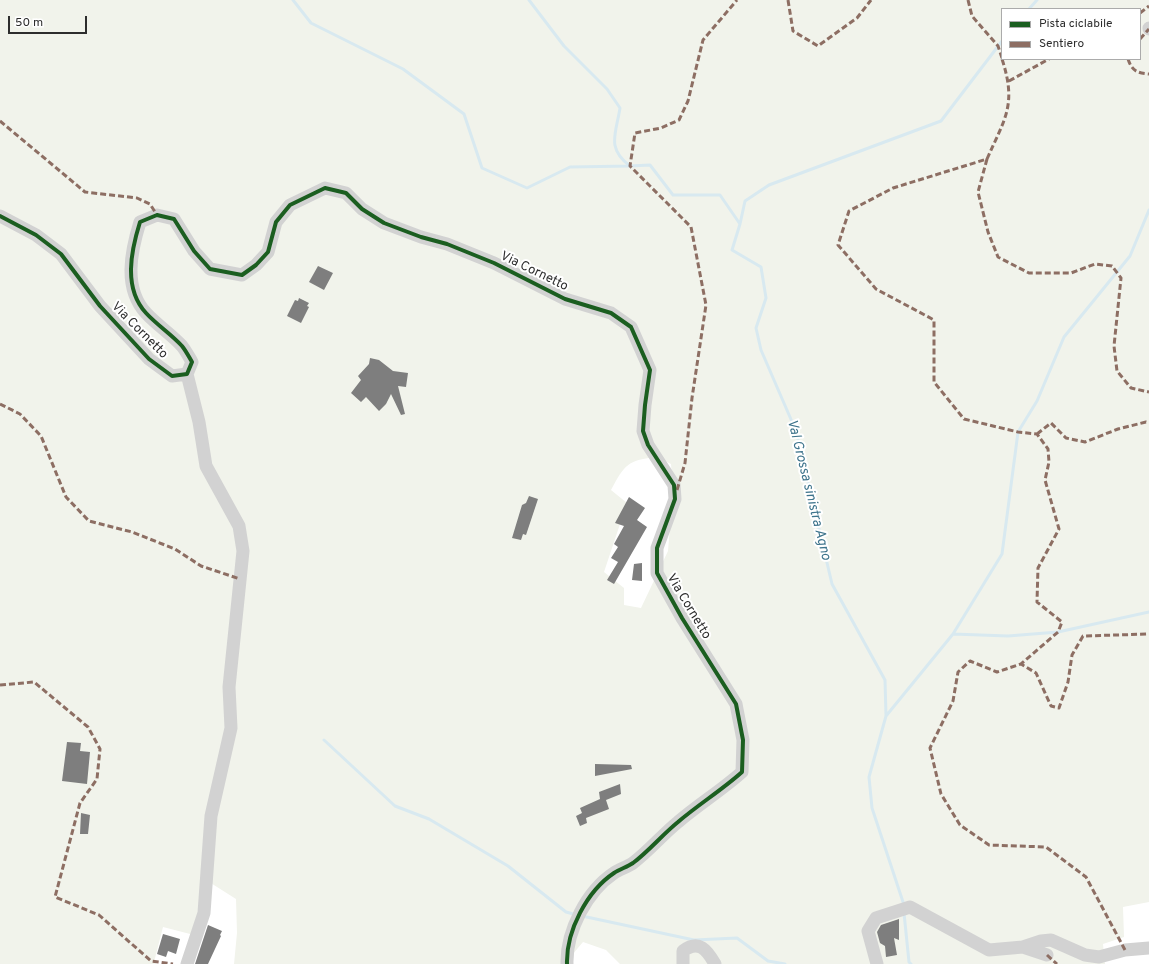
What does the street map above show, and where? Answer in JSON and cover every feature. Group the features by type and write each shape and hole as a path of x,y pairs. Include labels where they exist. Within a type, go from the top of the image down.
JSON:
{"street":[{"name":"Via Cornetto","path":"0,216 36,235 61,254 100,306 149,359 172,376 187,374 192,362 185,352 144,312 134,293 130,270 135,237 140,222 157,215 174,219 194,251 210,269 242,275 256,265 268,252 276,222 290,205 325,188 346,193 362,209 384,222 421,237 447,244 494,263 565,299 611,313 631,327 650,370 643,431 648,445 674,485 675,499 657,548 657,574 682,618 736,704 743,740 742,772 722,790 678,822 632,863 613,874 582,908 576,922 567,955 567,964"},
{"path":"187,374 199,422 206,466 239,526 243,550 229,687 231,728 211,816 204,913 187,964"},
{"path":"877,964 868,931 876,918 910,907 989,950 1023,947 1041,941 1051,940 1085,955 1099,957 1125,950 1149,948"},
{"path":"683,964 683,951 690,945 698,946 708,952 715,964"},
{"path":"1023,947 1047,955"}],"shaded area":[{"path":"0,0 1149,0 1149,902 1123,907 1124,937 1103,944 1105,964 620,964 606,950 583,942 572,955 569,964 234,964 237,933 236,899 206,880 194,935 163,927 154,962 156,964 0,964","holes":["657,457 671,464 673,490 668,551 641,608 624,605 624,588 604,572 627,503 611,490 620,474 633,462"]}],"building":[{"path":"318,266 333,273 324,290 309,282"},
{"path":"299,298 309,303 307,306 309,307 301,323 287,316 295,300 298,301"},
{"path":"370,358 379,360 393,371 408,373 406,387 398,386 405,414 401,415 391,394 386,404 379,411 366,397 361,402 351,393 361,380 358,376 369,364"},
{"path":"529,496 538,499 526,535 523,534 521,540 512,538 522,505 526,503"},
{"path":"629,497 645,508 637,520 647,527 614,584 607,580 618,562 611,558 618,547 614,544 624,526 615,523"},
{"path":"642,563 642,581 632,580 634,564"},
{"path":"67,742 81,743 80,751 90,752 87,784 62,781"},
{"path":"595,764 631,765 632,769 595,776"},
{"path":"620,784 621,794 606,800 609,809 586,818 587,823 580,826 576,816 582,813 580,808 600,799 599,792"},
{"path":"81,813 90,815 88,834 80,834"},
{"path":"899,919 899,940 894,938 897,955 886,957 885,946 880,943 877,932 881,925"},
{"path":"208,925 222,931 221,936 208,964 195,964"},
{"path":"163,934 180,939 176,954 168,951 166,957 157,954"}],"waterway":[{"path":"293,0 311,23 403,69 464,114 482,168 527,188 570,167 630,166"},
{"name":"Val Grossa sinistra Agno","path":"529,0 564,46 607,89 620,108 614,140 615,147 623,159 630,166 650,165 673,195 720,195 740,224 732,250 761,267 766,298 756,328 761,350 796,431 832,584 885,680 886,716 869,777 872,808 904,905"},
{"path":"1030,8 1037,0"},
{"path":"740,224 745,201 769,185 941,121 1001,42"},
{"path":"886,716 953,634 1002,554 1018,432 1037,401 1064,337 1130,256 1149,210"},
{"path":"953,634 1008,636 1058,632 1149,612"},
{"path":"324,740 395,806 429,819 508,866 566,912 577,915"},
{"name":"Val Grossa sinistra Agno","path":"904,913 909,962 911,964"},
{"path":"582,916 694,940 737,938 768,961 785,964"}],"marked path":[{"path":"677,490 685,463 692,398 706,305 691,227 630,166 635,133 661,128 679,120 688,101 703,40 737,0"},
{"path":"788,0 793,31 818,46 857,18 871,0"},
{"path":"968,0 972,16 998,46 1001,55"},
{"path":"1141,12 1149,6"},
{"path":"1141,38 1149,29"},
{"path":"1002,60 1009,88 1009,100 1004,121 987,159 893,188 849,211 838,245 876,289 934,320 934,382 964,419 1018,432 1037,434 1048,449 1049,462 1045,480 1059,529 1038,568 1037,602 1062,622 1058,632 1021,664"},
{"path":"1009,81 1047,60"},
{"path":"1128,60 1133,69 1141,73 1149,74"},
{"path":"0,121 85,192 137,198 150,204 157,215"},
{"path":"987,159 978,192 988,232 998,257 1029,273 1071,273 1095,264 1112,266 1121,278 1114,346 1117,371 1131,388 1149,392"},
{"path":"0,404 20,414 41,436 66,497 89,521 132,532 175,549 201,566 240,579"},
{"path":"1037,434 1051,423 1066,438 1085,442 1118,429 1146,422 1149,423"},
{"path":"1125,950 1086,877 1046,847 989,845 960,825 941,794 930,748 953,701 958,672 970,661 997,672 1021,664 1036,673 1051,706 1059,708 1068,682 1072,655 1083,636 1149,634"},
{"path":"0,685 34,682 88,727 100,749 97,779 80,803 55,897 99,915 151,961 173,964"},
{"path":"1047,955 1057,964"}],"cycle path":[{"path":"0,216 36,235 61,254 100,306 149,359 172,376 187,374 192,362 182,346 146,313 134,292 131,269 132,257 140,222 157,215 174,219 194,251 210,269 242,275 256,265 268,252 276,222 290,205 325,188 346,193 362,209 384,223 421,237 447,244 494,263 565,299 611,313 631,327 650,370 643,431 648,445 674,485 675,499 657,548 657,573 682,618 736,704 743,740 742,772 666,832 639,858 614,873 595,890 587,901 574,925 570,938 567,964"}]}
